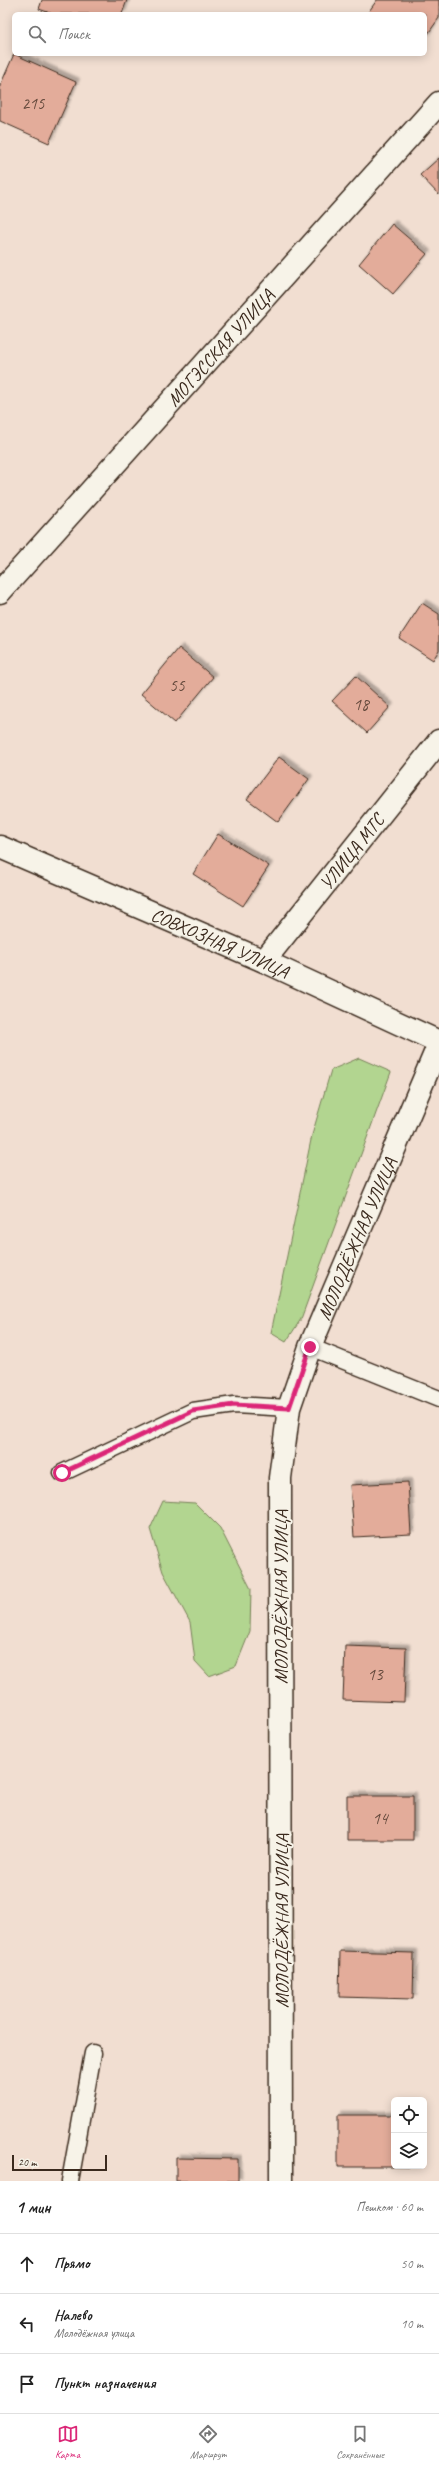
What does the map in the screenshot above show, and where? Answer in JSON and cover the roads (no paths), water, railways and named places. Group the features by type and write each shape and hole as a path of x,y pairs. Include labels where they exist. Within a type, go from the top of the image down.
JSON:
{"street":[{"name":"МОГЭССКАЯ УЛИЦА","path":"0,592 439,103"},
{"name":"УЛИЦА МТС","path":"264,961 439,741"},
{"name":"СОВХОЗНАЯ УЛИЦА","path":"0,847 264,961 439,1043"},
{"name":"МОЛОДЁЖНАЯ УЛИЦА","path":"281,2181 280,1478 289,1408 310,1347 439,1043"}],"lane":[{"path":"310,1347 439,1399"},
{"path":"62,1473 193,1411 234,1405 289,1408"},
{"path":"70,2181 93,2053"}]}
